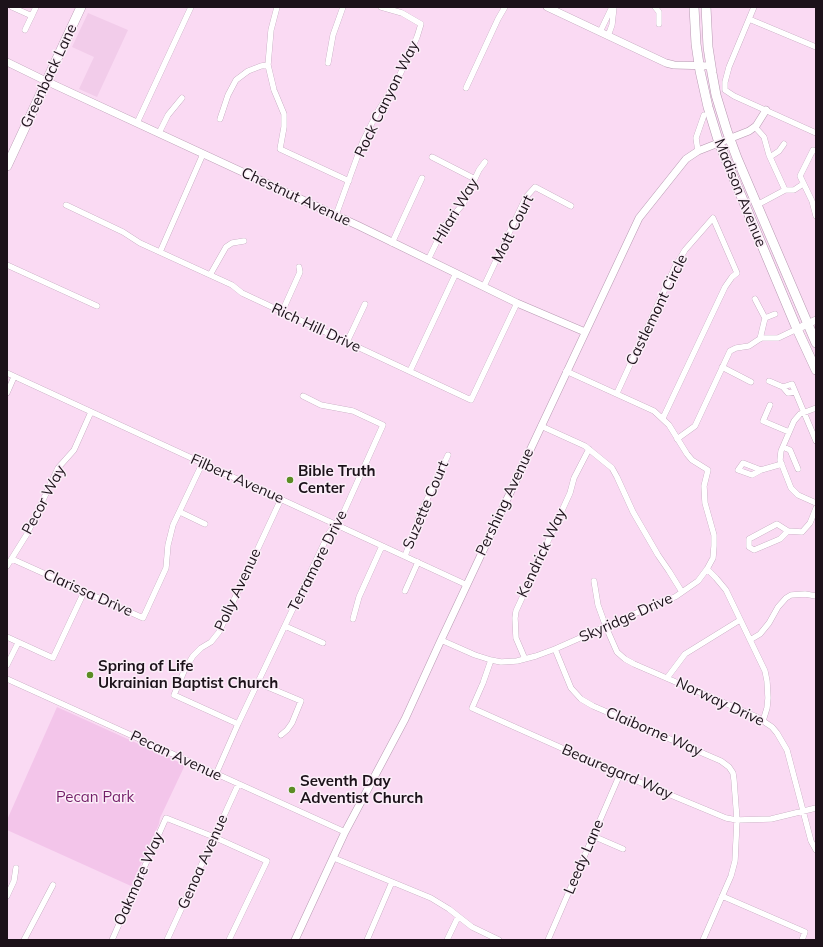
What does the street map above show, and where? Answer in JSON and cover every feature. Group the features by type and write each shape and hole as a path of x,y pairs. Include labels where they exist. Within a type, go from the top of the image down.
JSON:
{"main road":[{"name":"Greenback Lane","path":"7,166 81,7"},
{"name":"Madison Avenue","path":"694,7 699,66 708,107 719,143 797,329 816,370"},
{"name":"Madison Avenue","path":"706,7 711,66 721,112 730,139 757,205 812,322 816,343"}],"street":[{"path":"7,11 10,7 32,16"},
{"path":"25,30 36,7"},
{"path":"137,122 191,7"},
{"path":"277,7 271,30 268,65 274,90 284,114 284,127 280,149 349,181"},
{"path":"328,63 333,35 343,7"},
{"name":"Rock Canyon Way","path":"336,215 363,141 378,111 397,81 417,37 421,24 406,14 385,7"},
{"path":"466,88 498,19 506,7"},
{"path":"547,7 666,63 711,66"},
{"path":"600,32 613,7"},
{"path":"608,36 612,25 613,7"},
{"path":"654,7 659,12 659,24"},
{"path":"754,7 729,66 725,82 725,90 734,96 816,133"},
{"path":"749,19 816,47"},
{"name":"Chestnut Avenue","path":"7,62 336,215 517,303 585,332"},
{"path":"220,119 228,95 236,80 248,71 268,65"},
{"path":"159,133 168,115 182,98"},
{"name":"Pershing Avenue","path":"295,940 345,832 405,719 566,371 639,218 681,163 698,151 743,134 755,127 766,110"},
{"path":"698,151 696,138 704,115"},
{"path":"755,127 764,138 770,157 785,190"},
{"path":"770,157 779,152 784,144"},
{"path":"816,151 813,150 800,176 812,201 816,216"},
{"path":"160,252 204,154"},
{"path":"432,157 475,179"},
{"name":"Hilari Way","path":"428,260 445,225 463,204 485,162"},
{"path":"392,243 422,178"},
{"path":"757,205 785,190 794,190 803,184"},
{"name":"Mott Court","path":"484,286 526,197 535,187 571,206"},
{"name":"Rich Hill Drive","path":"66,205 123,232 140,243 232,285 242,293 471,400 517,303"},
{"name":"Castlemont Circle","path":"617,393 675,267 685,250 713,218 737,273 732,276 725,287 663,418"},
{"path":"210,275 226,248 232,243 244,241"},
{"path":"7,265 97,306"},
{"path":"282,312 300,272 299,267"},
{"path":"410,372 456,273"},
{"path":"755,299 765,318 760,339"},
{"path":"347,342 365,304"},
{"path":"765,318 775,314"},
{"path":"566,371 650,408 663,418 677,439 695,426 730,351 736,348 749,346 763,338 778,338 812,322"},
{"path":"722,367 751,382"},
{"name":"Filbert Avenue","path":"7,373 467,585"},
{"path":"7,393 14,377"},
{"path":"769,381 783,387 788,393 795,392"},
{"path":"783,387 792,384 816,441"},
{"name":"Terramore Drive","path":"216,774 238,724 329,533 342,516 383,425 353,411 321,405 303,396"},
{"path":"770,405 763,421 789,432"},
{"path":"816,408 796,417 783,447 780,460 791,488 798,495 816,503"},
{"name":"Pecor Way","path":"7,566 27,534 58,468 74,450 91,412"},
{"path":"541,426 583,444 612,468 632,512 682,592"},
{"name":"Skyridge Drive","path":"441,640 475,655 491,660 509,662 526,659 555,649 675,597 698,581 707,569 712,558 714,546 714,535 704,503 704,486 708,470 692,460 677,439"},
{"path":"783,447 790,450 798,469"},
{"name":"Kendrick Way","path":"526,659 516,638 516,610 570,493 574,478 589,449"},
{"name":"Suzette Court","path":"405,556 420,514 448,455"},
{"name":"Clarissa Drive","path":"12,559 84,592 111,602 143,618 166,568 170,535 173,525 202,464"},
{"path":"761,470 782,464"},
{"name":"Polly Avenue","path":"238,724 174,694 185,669 193,656 201,648 211,642 219,632 281,499"},
{"path":"788,530 780,538 754,550 749,547 748,539 777,524 788,530 802,532 810,523 816,508"},
{"path":"180,512 205,524"},
{"path":"353,619 359,597 382,546"},
{"path":"405,591 418,562"},
{"path":"707,569 726,590 761,661 767,681 768,698 763,721"},
{"name":"Norway Drive","path":"594,581 598,605 606,627 617,652 625,659 763,721 772,727 784,742 803,811 816,850"},
{"path":"7,637 53,658 84,592"},
{"path":"750,640 760,634 769,623 778,607 786,598 791,595 805,594 816,596"},
{"path":"667,678 685,654 740,620"},
{"path":"285,626 323,643"},
{"path":"7,665 18,642"},
{"name":"Claiborne Way","path":"555,649 571,688 581,699 593,706 724,763 734,777 737,820 733,869 703,940"},
{"name":"Beauregard Way","path":"491,660 485,679 472,708 620,774 720,816 737,820 771,819 816,808"},
{"name":"Pecan Avenue","path":"7,679 238,785 345,832"},
{"path":"258,683 301,700 292,723 281,735"},
{"name":"Leedy Lane","path":"548,940 620,774"},
{"name":"Genoa Avenue","path":"167,940 238,785"},
{"name":"Oakmore Way","path":"112,940 166,818 214,837"},
{"path":"593,836 623,849"},
{"path":"214,837 267,861 229,940"},
{"path":"334,858 434,900 472,927 499,940"},
{"path":"7,896 14,881 16,868"},
{"path":"367,940 392,882"},
{"path":"24,940 53,885"},
{"path":"722,896 805,932 802,940"},
{"path":"447,940 458,917"}],"shaded area":[{"path":"88,13 128,30 97,97 79,89 94,57 72,47"}],"green space":[{"name":"Pecan Park","path":"57,707 185,765 160,818 159,824 131,886 7,830 7,820"}],"place":[{"name":"Bible Truth Center","path":"290,480"},
{"name":"Spring of Life Ukrainian Baptist Church","path":"90,675"},
{"name":"Seventh Day Adventist Church","path":"292,790"}]}
